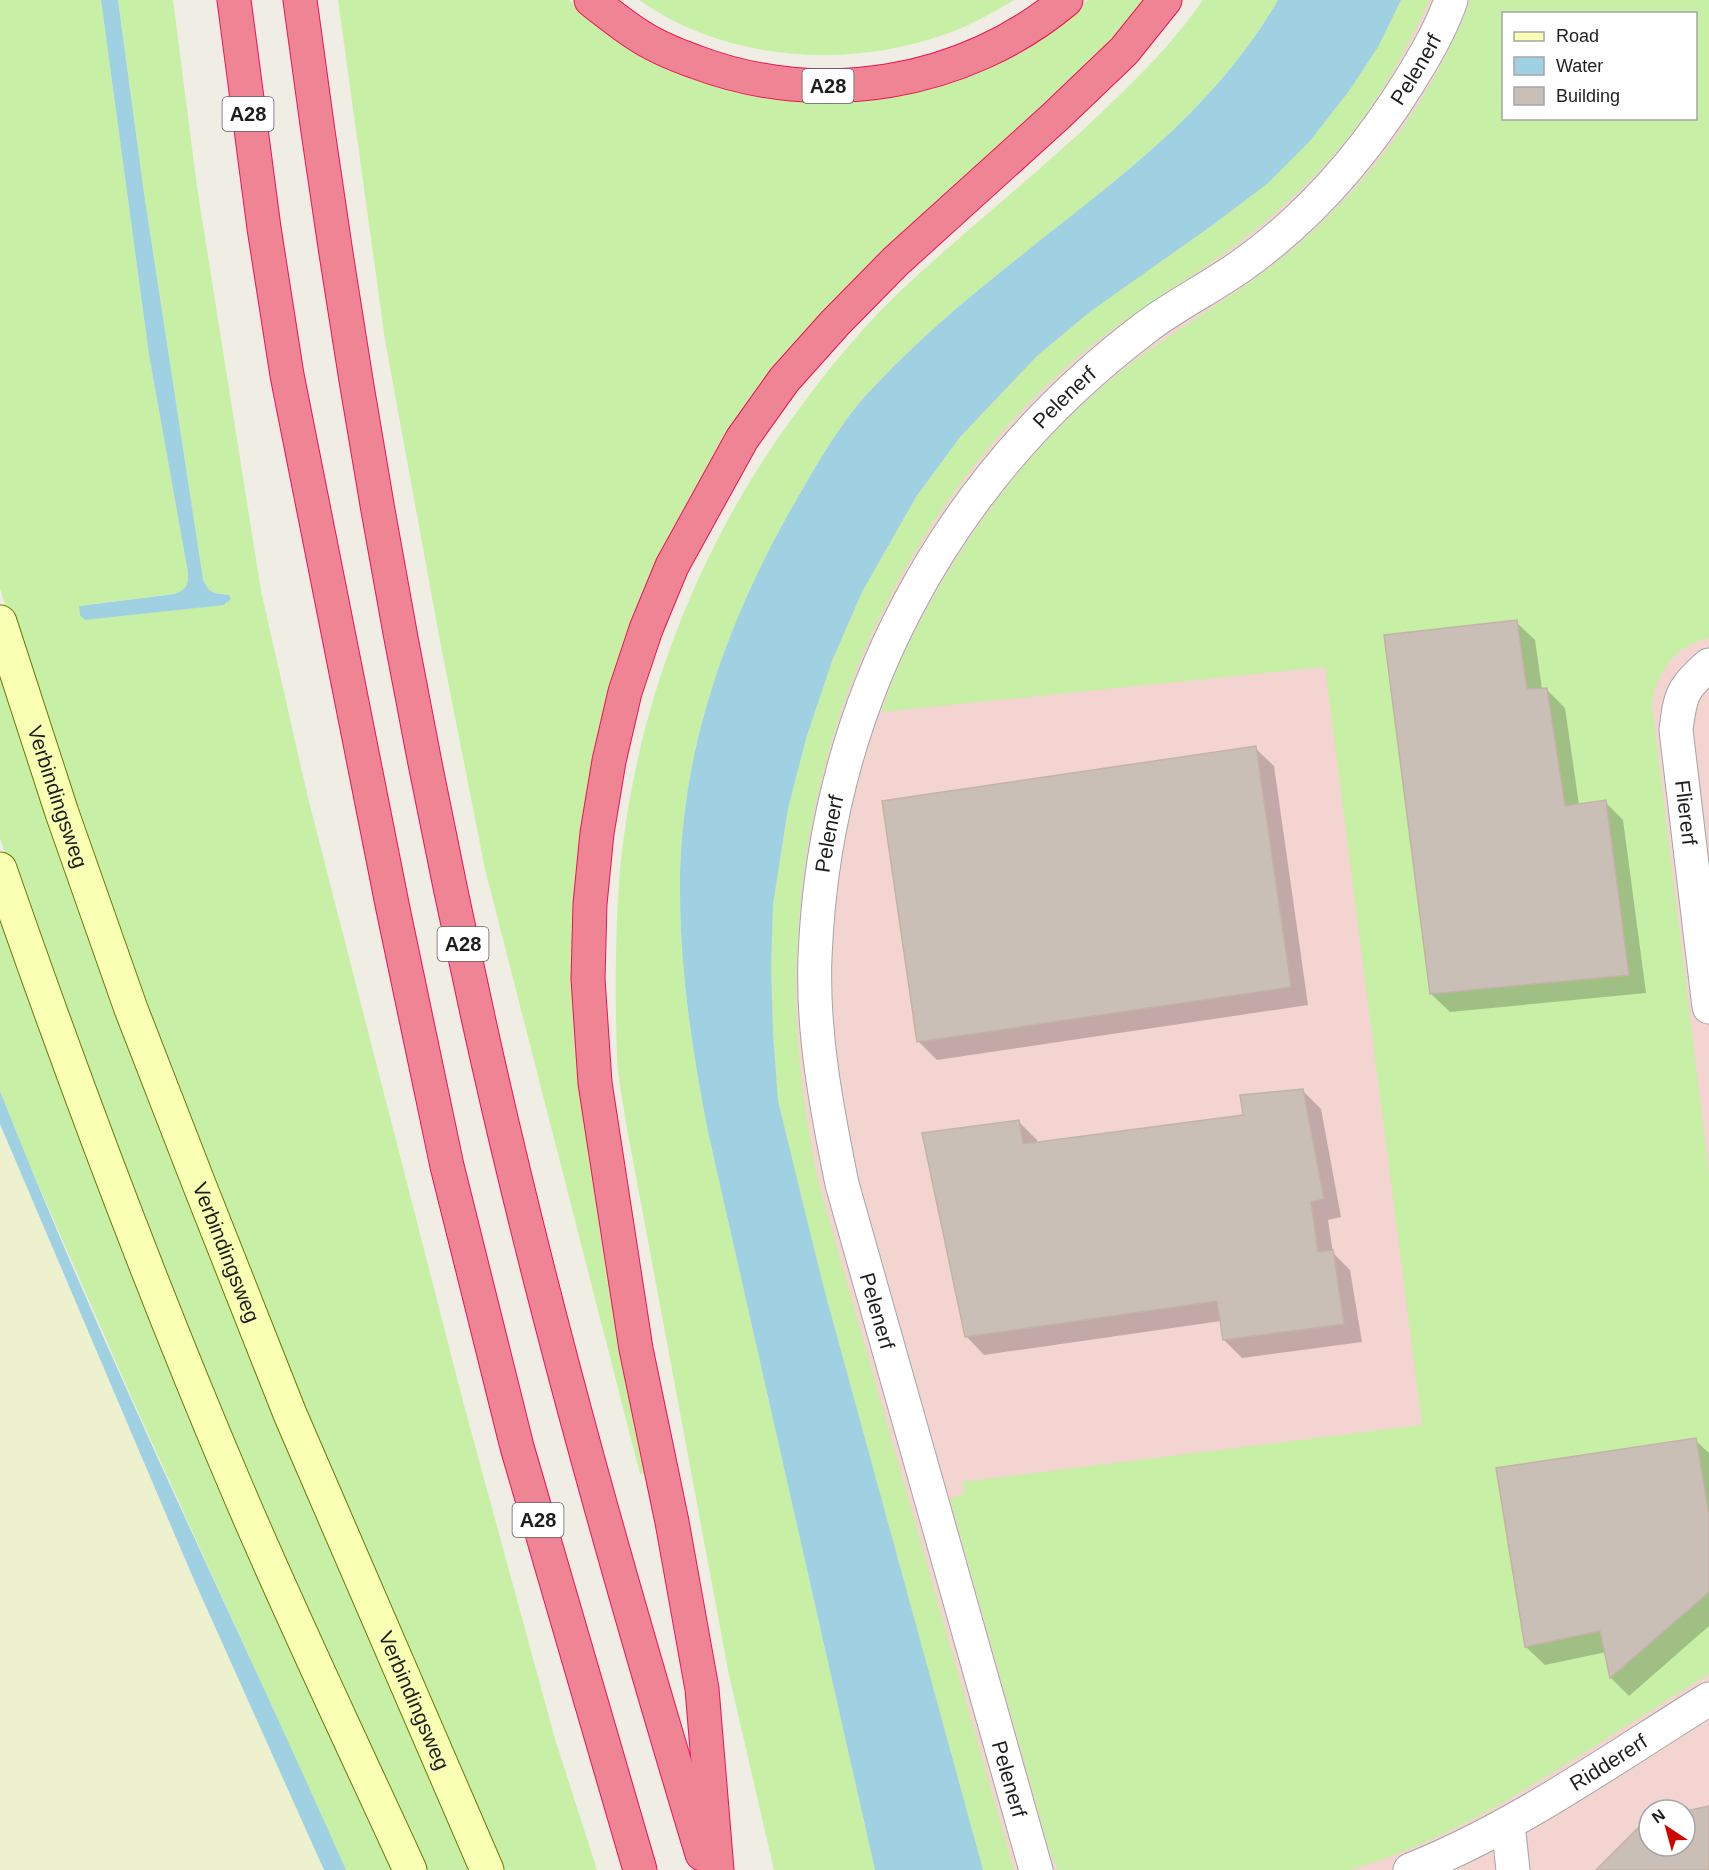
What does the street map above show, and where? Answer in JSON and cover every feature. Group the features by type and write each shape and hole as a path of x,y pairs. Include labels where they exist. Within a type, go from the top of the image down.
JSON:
{"highway":[{"name":"A28","path":"234,0 264,228 287,375 393,909 447,1166 517,1448 640,1870"},
{"name":"A28","path":"300,0 321,162 361,422 411,694 486,1051 533,1246 588,1458 652,1688 707,1870"},
{"name":"A28","path":"591,0 636,34 674,54 716,70 758,80 802,86 845,86 889,81 932,72 974,57 1013,38 1050,14 1066,0"},
{"path":"717,1870 702,1689 672,1522 636,1349 595,1083 588,979 590,904 598,822 625,692 646,629 672,566 742,439 784,380 835,322 896,261 1055,117 1124,51 1165,0"}],"main road":[{"name":"Verbindingsweg","path":"0,622 77,857 131,1009 190,1162 290,1414 487,1870"},
{"path":"0,869 53,1022 201,1403 264,1551 410,1870"}],"street":[{"name":"Pelenerf","path":"1036,1870 842,1184 831,1131 817,1025 814,960 819,895 829,830 863,704 887,647 916,588 946,538 978,492 1051,409 1101,363 1147,326 1242,266 1324,194 1358,156 1395,105 1422,60 1451,0"},
{"name":"Fliererf","path":"1709,665 1691,681 1679,700 1676,730 1709,1007"},
{"name":"Riddererf","path":"1508,1824 1709,1700"},
{"path":"1410,1870 1508,1824 1513,1870"}],"shaded area":[{"path":"1368,0 1709,0 1709,1870 944,1870 738,1033 862,524"}],"green space":[{"path":"0,0 101,0 149,355 188,573 186,586 175,594 79,606 85,620 227,604 226,594 213,593 207,588 203,579 144,193 118,0 173,0 197,187 261,591 308,798 465,1409 555,1739 597,1870 498,1870 228,1236 24,666 0,588"},
{"path":"338,0 569,0 593,19 801,99 1058,25 1088,0 1149,0 1113,42 730,433 583,831 648,1473 640,1474 485,869 440,641 385,340"},
{"path":"639,0 1014,0 969,25 940,36 864,53 825,55 785,53 708,36 672,20"},
{"path":"1203,0 1278,0 1249,44 1183,120 1146,155 940,323 895,365 858,405 840,428 817,465 777,534 754,580 716,675 702,723 683,824 680,875 684,972 691,1036 708,1132 875,1870 774,1870 729,1675 618,1074 616,940 618,893 628,808 640,748 677,630 701,573 729,517 761,464 796,413 879,312 1114,100 1167,46"},
{"path":"1401,0 1430,0 1386,83 1348,137 1313,177 1274,214 1233,247 1122,322 1087,349 1026,406 971,469 924,537 883,610 850,686 825,765 807,847 797,942 796,1017 805,1103 817,1177 1014,1870 983,1870 823,1285 778,1101 771,967 773,904 788,809 806,739 832,661 862,592 916,497 960,437 1037,356 1091,311 1267,184 1310,141 1349,91 1378,47"},
{"path":"1471,0 1709,0 1709,638 1686,647 1669,662 1658,681 1652,705 1709,1173 1709,1674 1470,1821 1411,1848 1349,1870 1058,1870 1050,1852 950,1499 965,1493 962,1482 1422,1425 1325,667 881,712 902,658 947,574 995,503 1022,469 1050,437 1113,378 1165,339 1253,280 1322,223 1382,156 1409,119 1432,81"},
{"path":"0,659 474,1870 419,1870 235,1460 23,906 0,838"},
{"path":"0,903 397,1870 346,1870 130,1394 23,1150 0,1091"},
{"path":"0,1124 194,1580 324,1870 0,1870"}],"water":[{"path":"101,0 118,0 144,193 203,579 210,591 229,595 231,599 224,605 85,620 80,615 79,606 175,594 184,588 188,577 149,355"},
{"path":"1278,0 1401,0 1378,47 1349,91 1310,141 1267,184 1091,311 1037,356 960,437 916,497 862,592 832,661 806,739 788,809 773,904 771,967 778,1101 823,1285 983,1870 875,1870 708,1132 696,1068 687,1004 680,908 683,824 691,773 716,675 754,580 802,490 849,417 881,379 940,323 1146,155 1183,120 1218,84 1250,44"},
{"path":"0,1091 40,1190 125,1385 346,1870 324,1870 194,1580 0,1124"}],"building":[{"path":"1517,620 1527,689 1547,688 1565,806 1606,800 1629,975 1430,994 1384,635"},
{"path":"1256,746 1291,987 917,1042 882,801"},
{"path":"1303,1089 1324,1199 1311,1202 1318,1252 1333,1250 1344,1324 1223,1340 1217,1301 965,1337 922,1133 1019,1120 1023,1144 1243,1115 1240,1095"},
{"path":"1696,1438 1709,1514 1709,1592 1610,1678 1600,1631 1525,1647 1496,1468"},
{"path":"1709,1806 1709,1870 1596,1870 1637,1829 1637,1858 1697,1858 1697,1808"}]}
